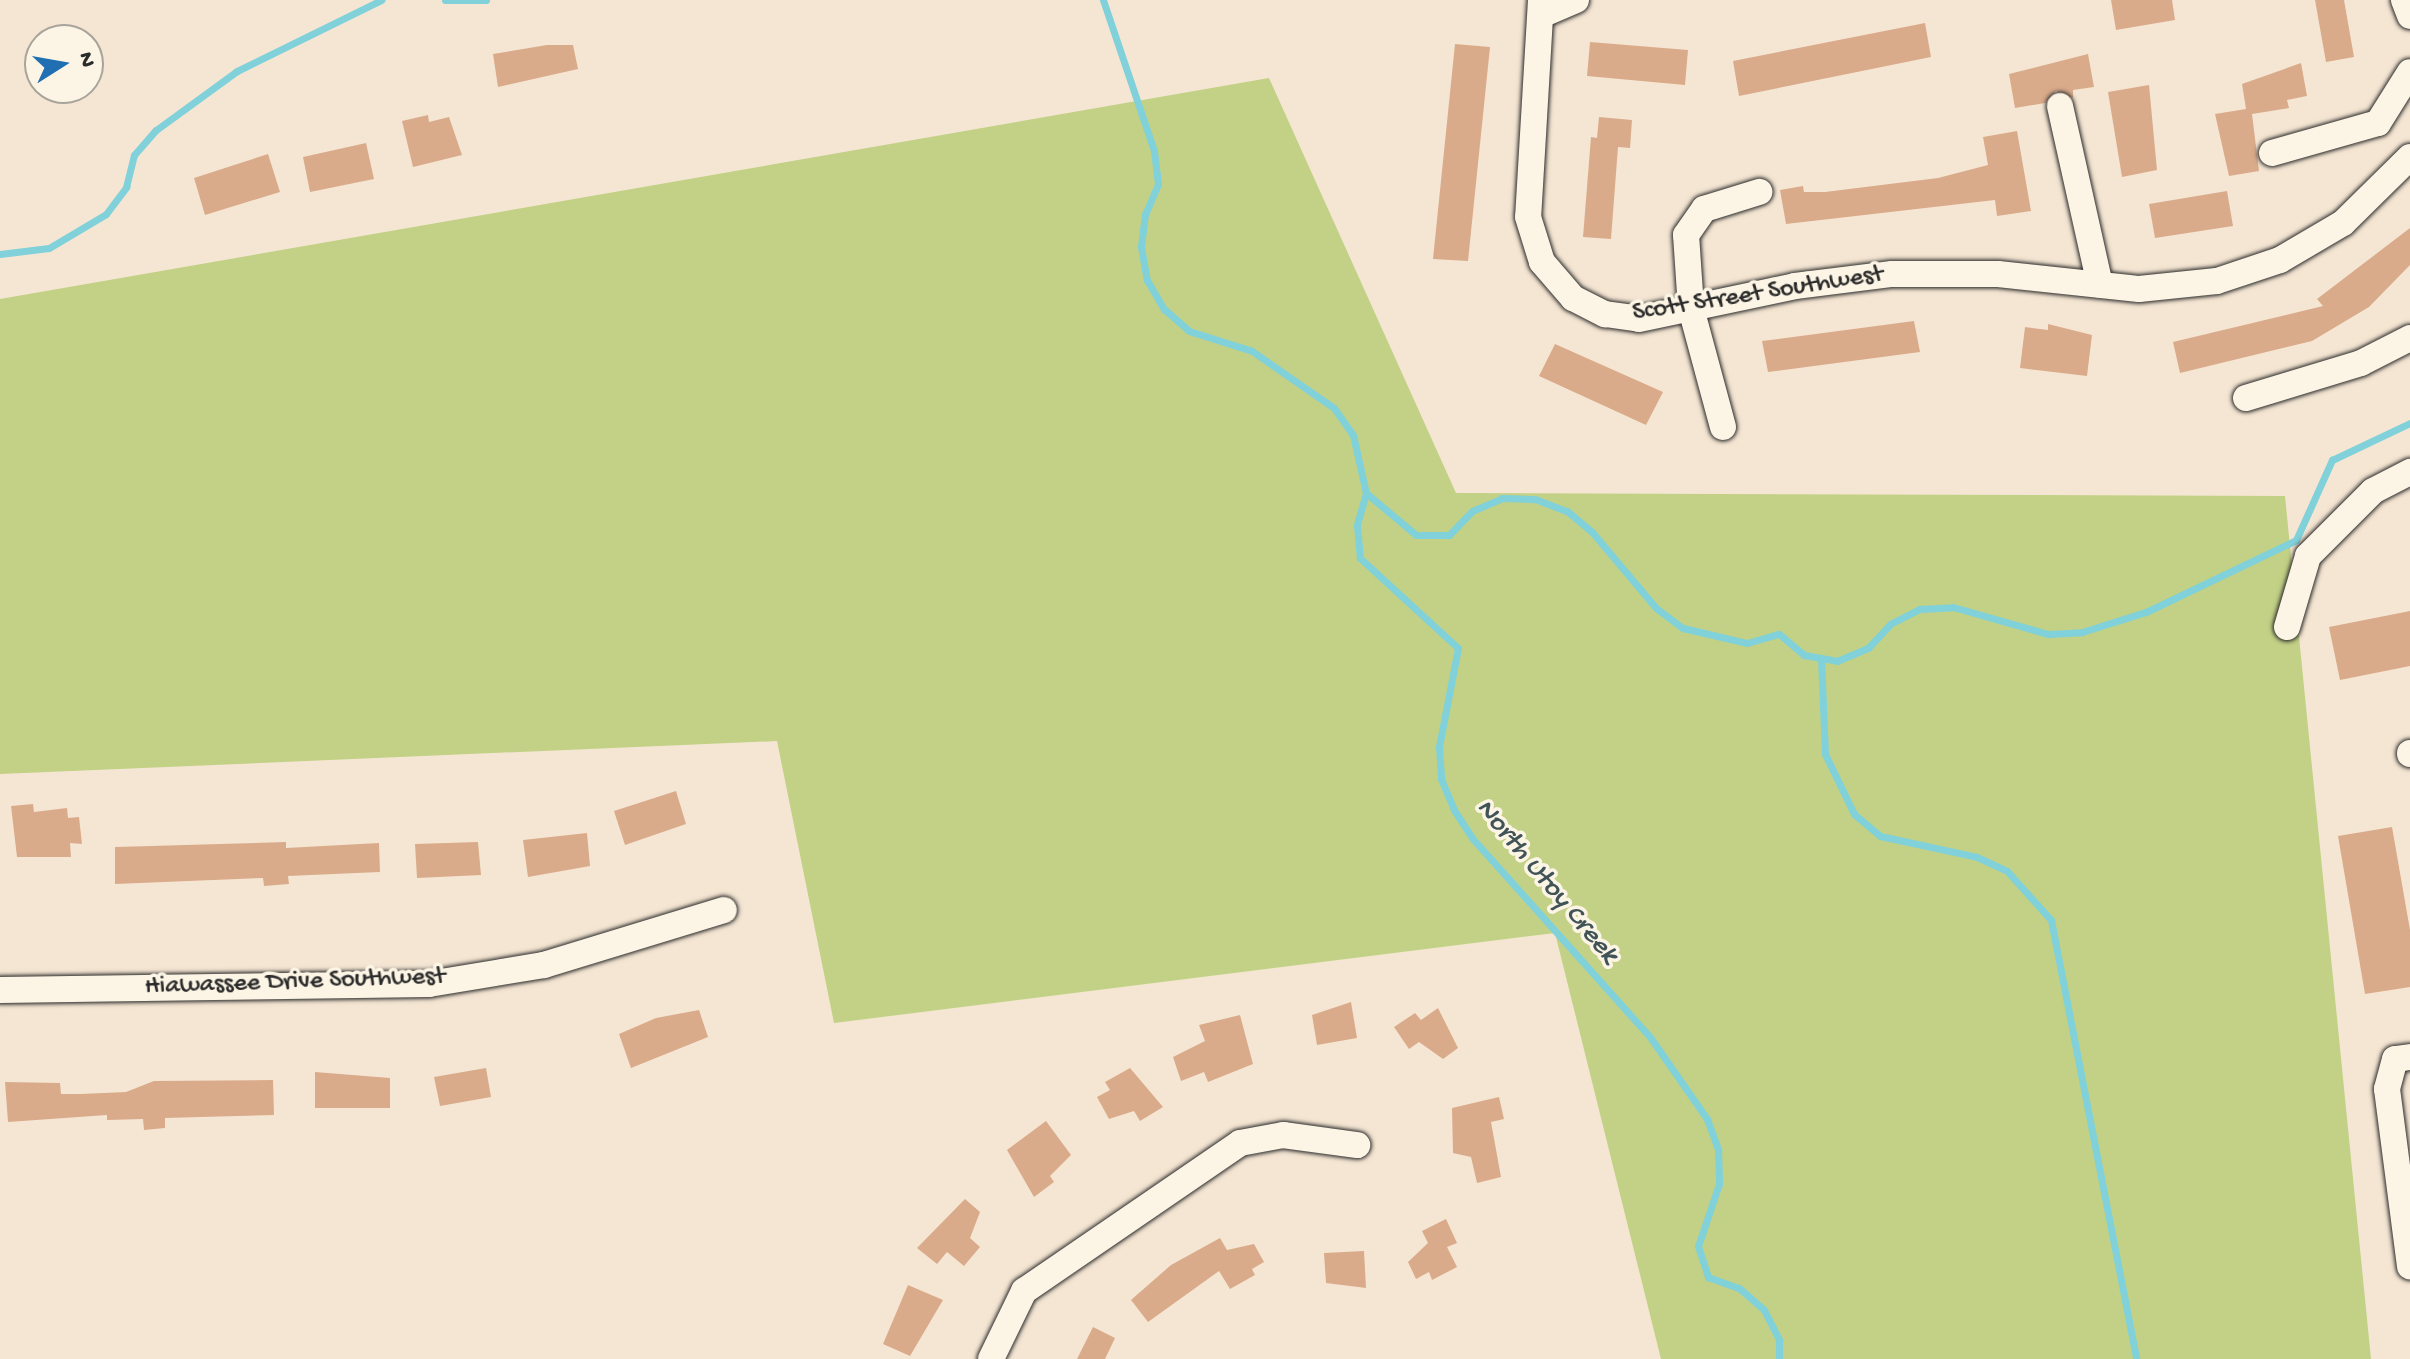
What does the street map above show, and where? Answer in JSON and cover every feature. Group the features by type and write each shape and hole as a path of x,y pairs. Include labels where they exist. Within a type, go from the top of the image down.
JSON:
{"street":[{"path":"1541,8 1576,0"},
{"path":"2404,0 2410,16"},
{"name":"Scott Street Southwest","path":"1541,8 1528,217 1542,262 1573,298 1605,314 1639,319 1892,274 1998,274 2139,289 2217,281 2280,260 2343,223 2410,157"},
{"path":"2272,153 2378,123 2407,82"},
{"path":"2060,106 2100,285"},
{"path":"1723,427 1691,308 1684,265 1693,221 1723,200 1759,192"},
{"path":"2246,398 2361,363 2410,338"},
{"path":"2287,627 2308,556 2373,491 2410,472"},
{"name":"Hiawassee Drive Southwest","path":"0,990 429,984 544,965 724,910"},
{"path":"2410,1057 2395,1059 2387,1089 2410,1267"},
{"path":"991,1359 1024,1291 1240,1143 1283,1135 1357,1145"}],"green space":[{"path":"1269,78 1456,493 2285,496 2371,1359 1661,1359 1555,933 834,1023 777,741 0,774 0,299"}],"building":[{"path":"2111,0 2172,0 2175,20 2116,30"},
{"path":"2315,0 2344,0 2354,57 2326,62"},
{"path":"1925,23 1931,57 1739,96 1733,61"},
{"path":"1590,42 1688,50 1685,85 1587,76"},
{"path":"1455,44 1490,47 1468,261 1433,259"},
{"path":"547,45 573,45 578,69 498,87 493,54"},
{"path":"2088,54 2094,87 2073,90 2073,98 2056,91 2045,103 2015,108 2009,74"},
{"path":"2301,63 2307,96 2287,100 2289,108 2252,114 2259,171 2229,176 2215,114 2246,109 2242,84"},
{"path":"2149,85 2157,170 2122,177 2108,92"},
{"path":"428,115 429,122 449,117 462,155 413,167 402,121"},
{"path":"1599,117 1632,120 1630,148 1618,147 1611,239 1583,237 1591,137 1597,138"},
{"path":"2017,131 2031,211 1997,216 1995,200 1786,224 1780,190 1803,186 1804,192 1825,192 1938,178 1988,165 1983,137"},
{"path":"366,143 374,179 310,192 303,157"},
{"path":"268,154 280,192 205,215 194,178"},
{"path":"2227,191 2233,226 2155,238 2149,204"},
{"path":"2410,228 2410,265 2369,307 2312,341 2180,373 2173,342 2323,306 2317,299"},
{"path":"1914,321 1920,352 1768,372 1762,341"},
{"path":"2048,324 2092,335 2087,376 2020,368 2025,327 2048,330"},
{"path":"1555,344 1663,392 1646,425 1539,376"},
{"path":"2410,611 2410,666 2340,680 2329,627"},
{"path":"676,791 686,824 625,845 614,811"},
{"path":"33,804 34,812 67,808 68,818 79,817 82,844 70,843 71,857 17,857 11,806"},
{"path":"2392,827 2410,930 2410,987 2365,994 2338,836"},
{"path":"587,833 590,866 528,877 523,840"},
{"path":"286,842 286,848 379,843 380,872 288,876 289,884 264,886 263,878 115,884 115,847"},
{"path":"478,842 481,875 417,878 415,844"},
{"path":"1351,1002 1357,1038 1317,1045 1312,1015"},
{"path":"1438,1008 1458,1048 1443,1059 1419,1042 1409,1049 1394,1027 1415,1013 1421,1020"},
{"path":"699,1010 708,1037 631,1068 619,1034 656,1018"},
{"path":"1240,1015 1253,1064 1208,1082 1204,1072 1181,1081 1173,1057 1205,1041 1199,1025"},
{"path":"486,1068 491,1097 440,1106 434,1077"},
{"path":"1130,1068 1163,1107 1140,1121 1134,1111 1109,1119 1097,1097 1110,1090 1105,1082"},
{"path":"315,1072 390,1078 390,1108 315,1108"},
{"path":"273,1080 274,1115 165,1118 165,1128 144,1130 143,1119 107,1120 107,1115 8,1122 5,1082 60,1083 61,1094 81,1094 126,1092 154,1081"},
{"path":"1499,1097 1504,1119 1491,1122 1501,1177 1477,1183 1471,1157 1453,1153 1452,1108"},
{"path":"1046,1121 1071,1155 1050,1176 1054,1182 1034,1197 1007,1150"},
{"path":"965,1199 980,1212 970,1238 980,1247 964,1266 947,1252 937,1264 917,1248"},
{"path":"1446,1219 1457,1243 1447,1247 1457,1267 1432,1280 1429,1272 1416,1279 1408,1262 1428,1243 1422,1231"},
{"path":"1220,1238 1227,1250 1254,1244 1264,1262 1252,1269 1255,1275 1230,1289 1219,1271 1148,1322 1131,1300 1171,1265"},
{"path":"1364,1251 1366,1288 1326,1283 1324,1253"},
{"path":"908,1285 943,1300 910,1356 883,1344"},
{"path":"1093,1327 1115,1338 1105,1359 1077,1359"}],"waterway":[{"path":"0,254 49,248 106,214 126,187 134,155 156,130 237,71 381,0"},
{"path":"445,0 486,0"},
{"name":"North Utoy Creek","path":"1103,0 1154,151 1158,184 1145,214 1141,247 1147,280 1164,309 1189,331 1252,351 1334,408 1353,435 1366,493 1357,525 1360,558 1458,648 1439,747 1441,779 1454,810 1472,838 1650,1037 1707,1119 1718,1150 1719,1184 1698,1246 1708,1277 1739,1288 1764,1310 1779,1340 1779,1359"},
{"path":"1366,493 1416,535 1449,535 1472,511 1502,498 1535,499 1567,511 1592,532 1656,608 1683,628 1747,643 1779,634 1804,655 1837,661 1868,648 1890,624 1920,609 1953,607 2048,634 2082,632 2146,612 2296,540 2332,460 2410,423"},
{"path":"1821,658 1825,754 1854,814 1880,836 1977,857 2007,871 2051,920 2136,1359"}]}
